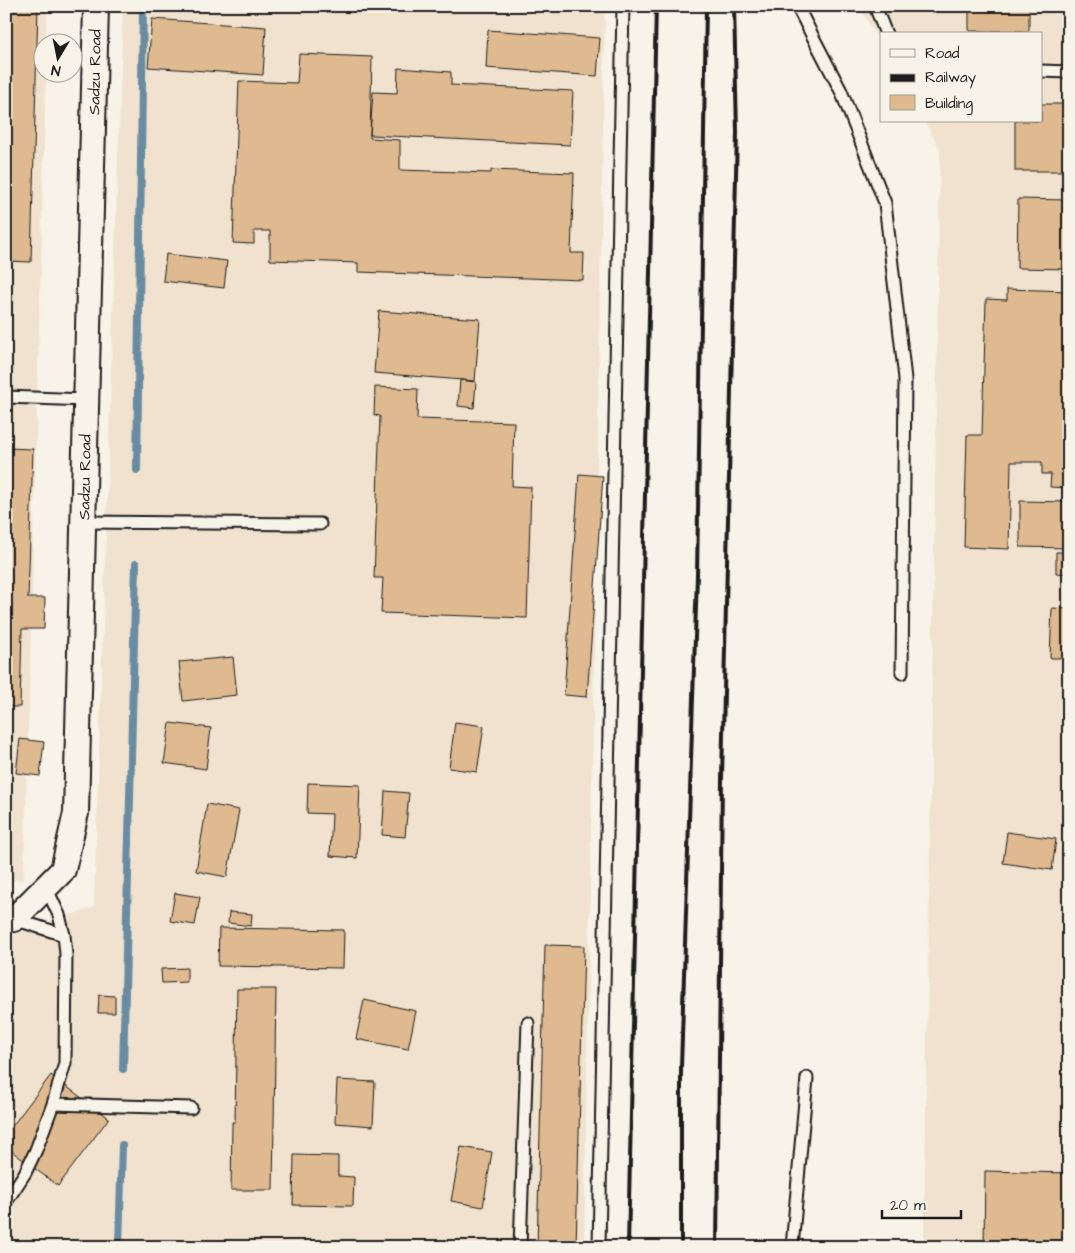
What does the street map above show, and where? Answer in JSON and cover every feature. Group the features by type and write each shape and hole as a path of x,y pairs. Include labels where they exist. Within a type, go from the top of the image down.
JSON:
{"street":[{"name":"Sadzu Road","path":"10,920 63,870 76,812 96,6"}],"lane":[{"path":"599,1247 623,6"},
{"path":"797,6 841,91 885,203 905,379 902,673"},
{"path":"875,6 885,32"},
{"path":"1042,71 1069,72"},
{"path":"6,397 86,400"},
{"path":"83,522 320,524"},
{"path":"6,1202 25,1173 36,1150 53,1104 65,1063 66,954 64,935 59,915 46,887"},
{"path":"10,920 64,935"},
{"path":"520,1247 528,1023"},
{"path":"792,1247 807,1078"},
{"path":"53,1104 191,1108"}],"shaded area":[{"path":"6,6 47,6 46,32 32,32 32,82 46,82 24,880 6,880"},
{"path":"123,6 605,6 584,1247 6,1247 6,937 94,907"},
{"path":"859,6 1069,6 1069,1247 924,1247 940,149 925,122 1042,122 1042,32 880,32 880,43"}],"building":[{"path":"6,6 38,6 37,32 32,32 32,82 36,82 31,262 6,261"},
{"path":"969,6 1029,6 1029,31 969,31"},
{"path":"152,19 266,27 263,75 148,67"},
{"path":"488,30 600,38 597,76 486,68"},
{"path":"299,54 372,57 370,138 400,140 400,170 491,173 491,170 574,173 571,253 584,253 583,280 358,272 358,263 270,260 270,231 254,231 254,244 233,243 239,81 297,83"},
{"path":"398,68 451,72 451,85 573,91 570,145 370,135 373,92 397,93"},
{"path":"1042,104 1069,104 1069,171 1015,171 1015,122 1042,122"},
{"path":"1018,199 1069,200 1069,269 1017,268"},
{"path":"166,254 227,261 224,288 163,281"},
{"path":"1007,289 1069,291 1069,488 1050,487 1051,474 1042,474 1042,462 1011,462 1009,549 964,547 967,435 982,435 986,299 1007,300"},
{"path":"379,311 480,319 475,381 374,373"},
{"path":"460,380 476,382 474,408 458,406"},
{"path":"375,387 418,389 417,419 514,422 512,486 531,487 527,618 381,613 383,578 374,578 380,416 374,415"},
{"path":"6,448 33,449 28,598 45,598 44,629 22,629 20,707 6,707"},
{"path":"579,474 603,476 587,697 564,695"},
{"path":"1020,501 1069,502 1069,548 1020,547"},
{"path":"1056,552 1069,552 1069,574 1056,573"},
{"path":"1052,608 1069,609 1069,658 1050,658"},
{"path":"233,657 237,695 183,701 179,662"},
{"path":"455,722 484,726 477,772 449,768"},
{"path":"170,723 211,728 206,769 164,763"},
{"path":"20,739 44,742 40,776 16,773"},
{"path":"308,783 360,785 357,858 330,856 332,814 307,813"},
{"path":"385,791 409,793 405,837 382,835"},
{"path":"207,804 239,810 227,877 196,871"},
{"path":"1007,832 1056,839 1052,870 1003,863"},
{"path":"175,893 200,897 195,925 170,921"},
{"path":"229,912 252,914 251,926 228,923"},
{"path":"219,928 344,930 343,968 218,966"},
{"path":"545,945 584,946 576,1247 537,1247"},
{"path":"187,968 187,982 162,983 161,969"},
{"path":"237,989 276,989 273,1190 231,1190 232,1122 235,1122"},
{"path":"99,995 115,996 115,1013 98,1013"},
{"path":"364,1000 416,1011 408,1049 356,1039"},
{"path":"51,1075 109,1118 58,1186 6,1147 6,1134"},
{"path":"337,1080 375,1082 373,1126 335,1123"},
{"path":"461,1147 492,1152 483,1207 451,1201"},
{"path":"294,1155 338,1156 338,1176 354,1177 353,1206 293,1205"},
{"path":"985,1171 1069,1173 1069,1247 984,1247"}],"waterway":[{"path":"137,470 143,6"},
{"path":"123,1069 136,564"},
{"path":"119,1247 122,1145"}],"railway":[{"path":"628,1247 656,6"},
{"path":"681,1247 681,1067 697,575 706,6"},
{"path":"717,1247 722,778 737,132 734,6"}]}
